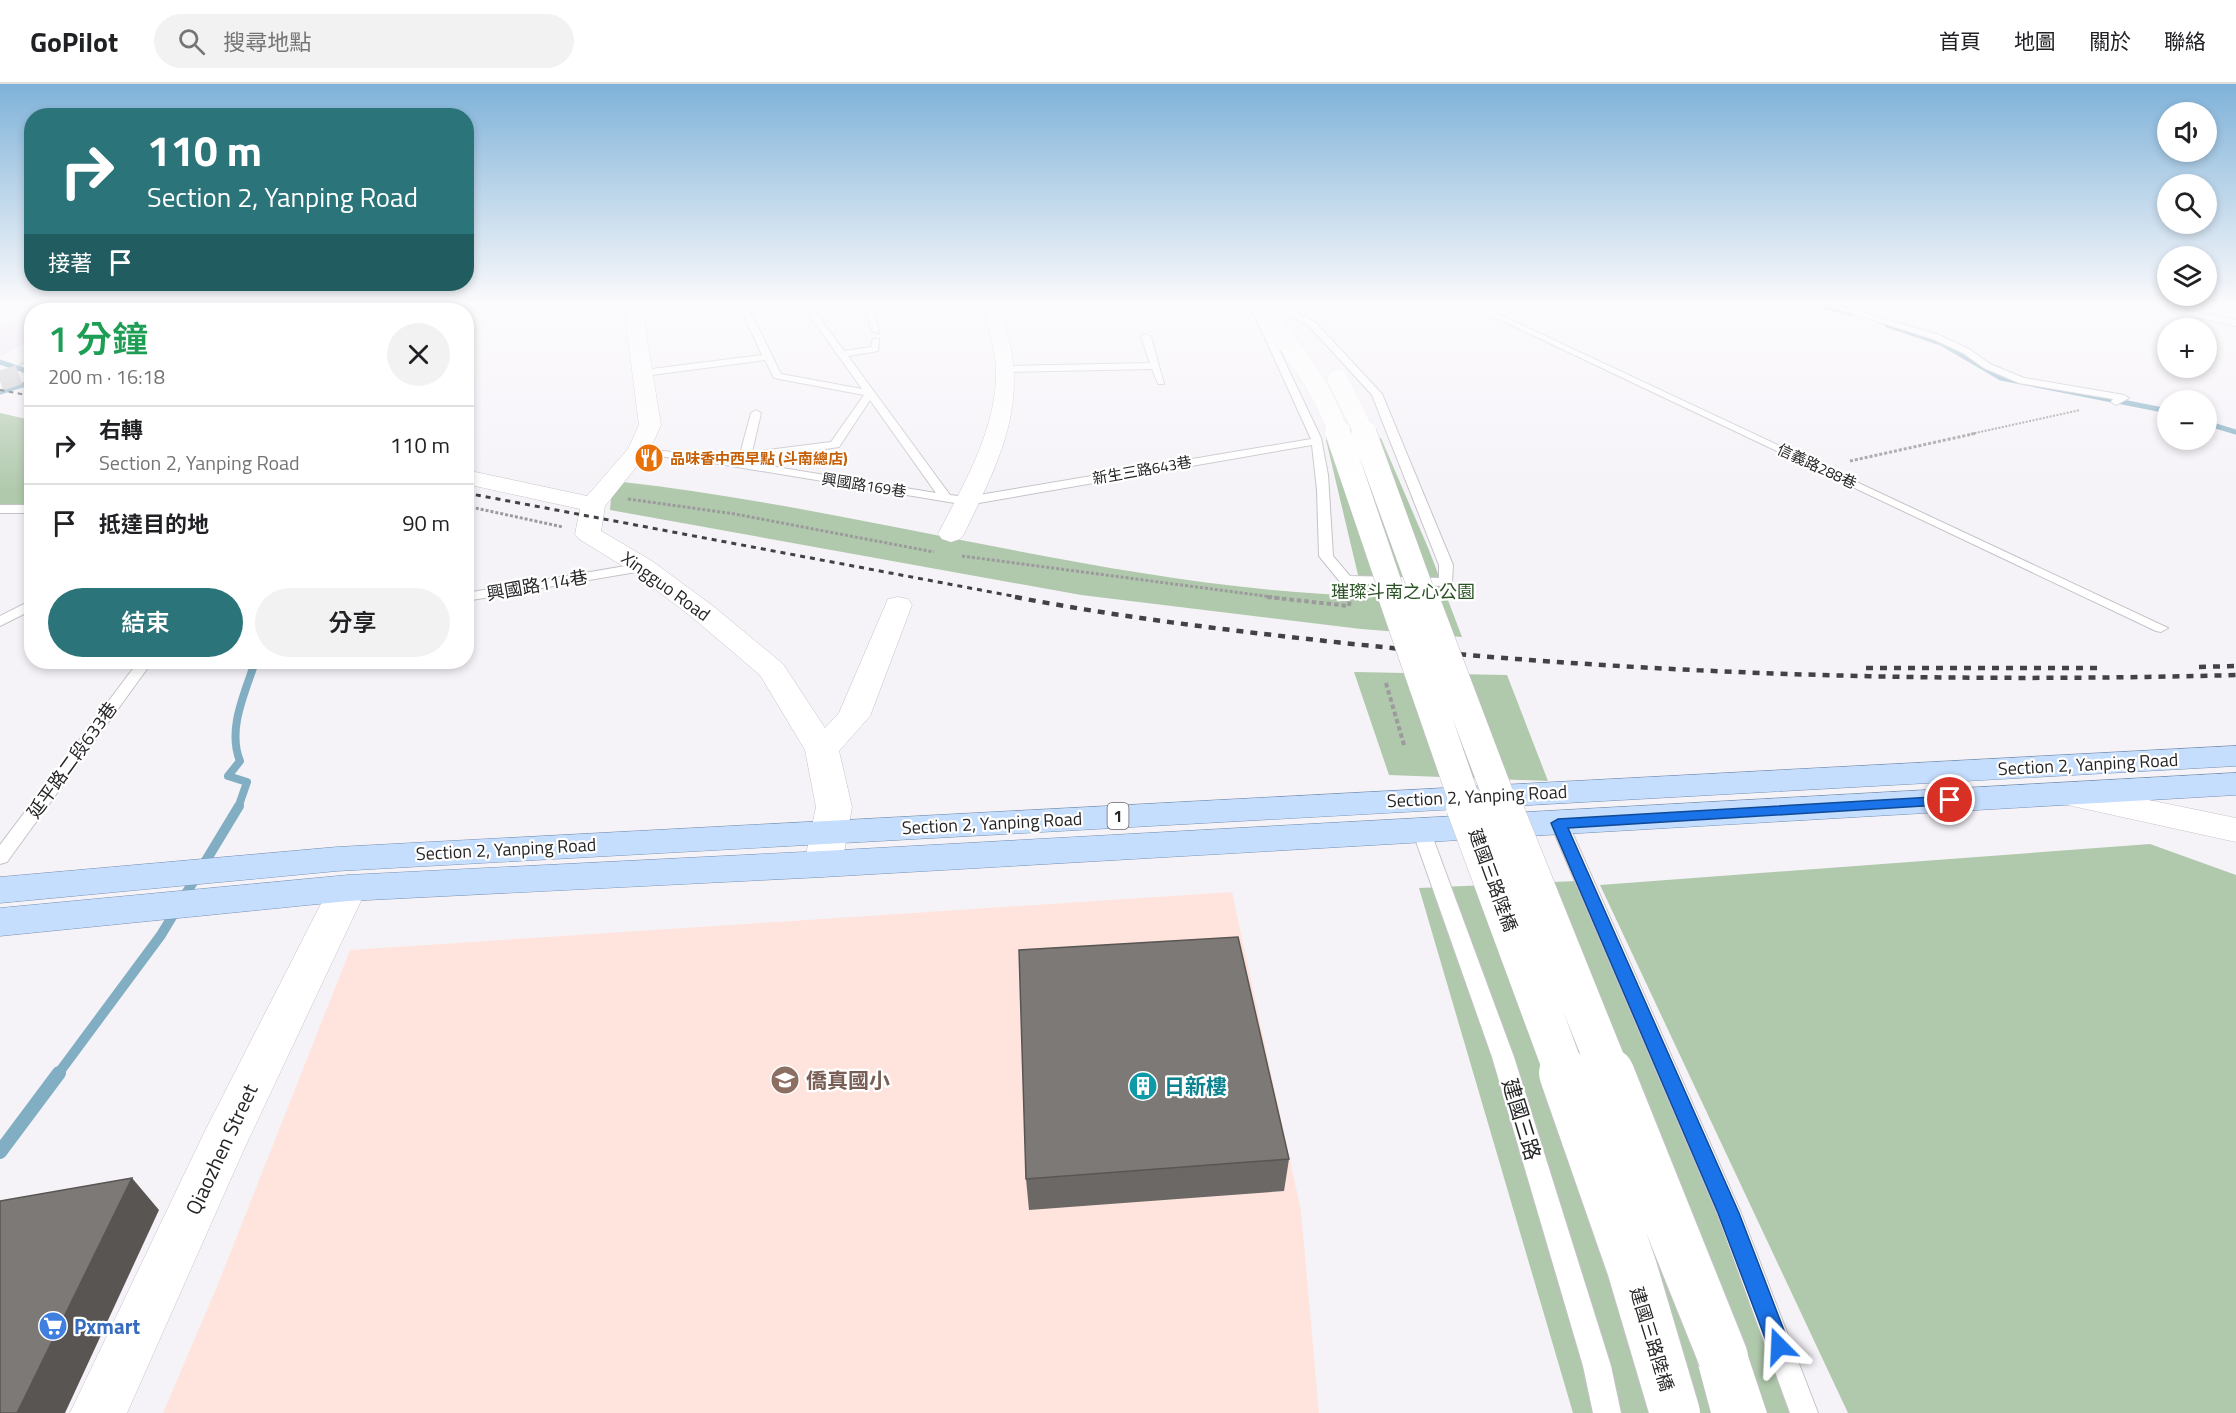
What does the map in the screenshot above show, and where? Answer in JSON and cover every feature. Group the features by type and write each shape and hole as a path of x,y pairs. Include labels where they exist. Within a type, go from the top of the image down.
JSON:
{"main road":[{"name":"Section 2, Yanping Road","path":"0,922 348,888 827,848 2234,765"},
{"name":"Section 2, Yanping Road","path":"1558,823 2064,794 2234,765"},
{"name":"1","path":"1421,830 1558,823"},
{"name":"Section 2, Yanping Road","path":"0,890 337,859 827,848 1421,830"}],"street":[{"path":"588,534 597,500 638,451 650,424 643,367"},
{"name":"建國三路陸橋","path":"1306,367 1328,401 1440,735 1589,1145 1656,1346 1675,1413"},
{"name":"建國三路陸橋","path":"1329,367 1348,396 1364,432 1470,726 1723,1357 1740,1413"},
{"path":"951,534 957,499 987,460 999,426 1007,395 1008,369"},
{"path":"474,478 597,500"},
{"name":"Xingguo Road","path":"588,534 643,567 703,612 772,670 822,750 834,807 827,848"},
{"path":"822,750 854,716 898,605"},
{"path":"2064,794 2236,830"},
{"name":"Qiaozhen Street","path":"98,1413 221,1147 348,888"}],"lane":[{"path":"644,373 690,367"},
{"path":"773,367 777,376 870,393"},
{"path":"850,367 957,499"},
{"path":"1008,369 1106,367"},
{"path":"1156,367 1161,382"},
{"path":"1284,367 1294,384 1316,441 1328,544 1326,556 1335,570 1346,580 1445,582 1446,565 1377,394 1352,367"},
{"name":"信義路288巷","path":"1606,367 2161,628"},
{"path":"1989,367 2022,381 2124,398 2116,402"},
{"path":"713,460 835,445 870,393"},
{"path":"745,457 756,413"},
{"name":"新生三路643巷","path":"957,499 1316,441"},
{"name":"興國路169巷","path":"638,451 713,460 957,499"},
{"path":"0,509 24,509"},
{"name":"興國路114巷","path":"474,596 643,567"},
{"path":"0,622 24,608"},
{"name":"延平路二段633巷","path":"0,858 140,669"},
{"path":"1558,823 1729,1213 1804,1413"},
{"name":"建國三路","path":"1421,830 1503,1057 1597,1366 1607,1413"}],"path":[{"path":"1820,467 2116,402"},
{"path":"597,500 735,514 938,552"},
{"path":"474,508 543,521 588,534"},
{"path":"962,556 1194,590 1349,606 1350,580"},
{"path":"1386,683 1404,745"}],"shaded area":[{"name":"僑真國小","path":"1232,892 1301,1211 1319,1413 163,1413 218,1284 350,950"}],"green space":[{"path":"0,413 24,418 24,504 0,507"},
{"name":"璀璨斗南之心公園","path":"1381,438 1429,550 1462,637 1361,629 1081,595 610,510 611,498 623,482 808,510 1084,563 1177,578 1270,590 1363,596 1326,440"},
{"path":"1354,672 1507,675 1548,781 1389,775"},
{"path":"2150,844 2236,875 2236,1413 1848,1413 1600,885"},
{"path":"1577,881 1816,1413 1573,1413 1419,888"}],"building":[{"name":"日新樓","path":"1238,937 1289,1159 1026,1179 1019,950"},
{"path":"132,1178 17,1413 0,1413 0,1201"}],"waterway":[{"path":"15,367 24,370"},
{"path":"1982,367 2001,378 2157,409"},
{"path":"0,392 24,384"},
{"path":"2217,426 2236,432"},
{"path":"238,807 247,782 228,776 240,761 235,736 236,724 253,669"},
{"path":"58,1074 161,935 238,807"},
{"path":"0,1152 59,1073"}],"tunnel":[{"path":"0,381 24,373"}],"railway":[{"path":"0,390 24,394"},
{"path":"474,495 1023,598"},
{"path":"1015,597 1138,618 1262,634 1567,663 1901,677 2236,675"},
{"path":"2199,667 2236,666"},
{"path":"1866,668 2097,668"}],"place":[{"name":"品味香中西早點 (斗南總店)","path":"649,458"},
{"name":"僑真國小","path":"785,1080"},
{"name":"日新樓","path":"1143,1086"},
{"name":"Pxmart","path":"53,1326"}],"route":[{"path":"1779,1346 1729,1213 1558,823 1950,800"}]}
